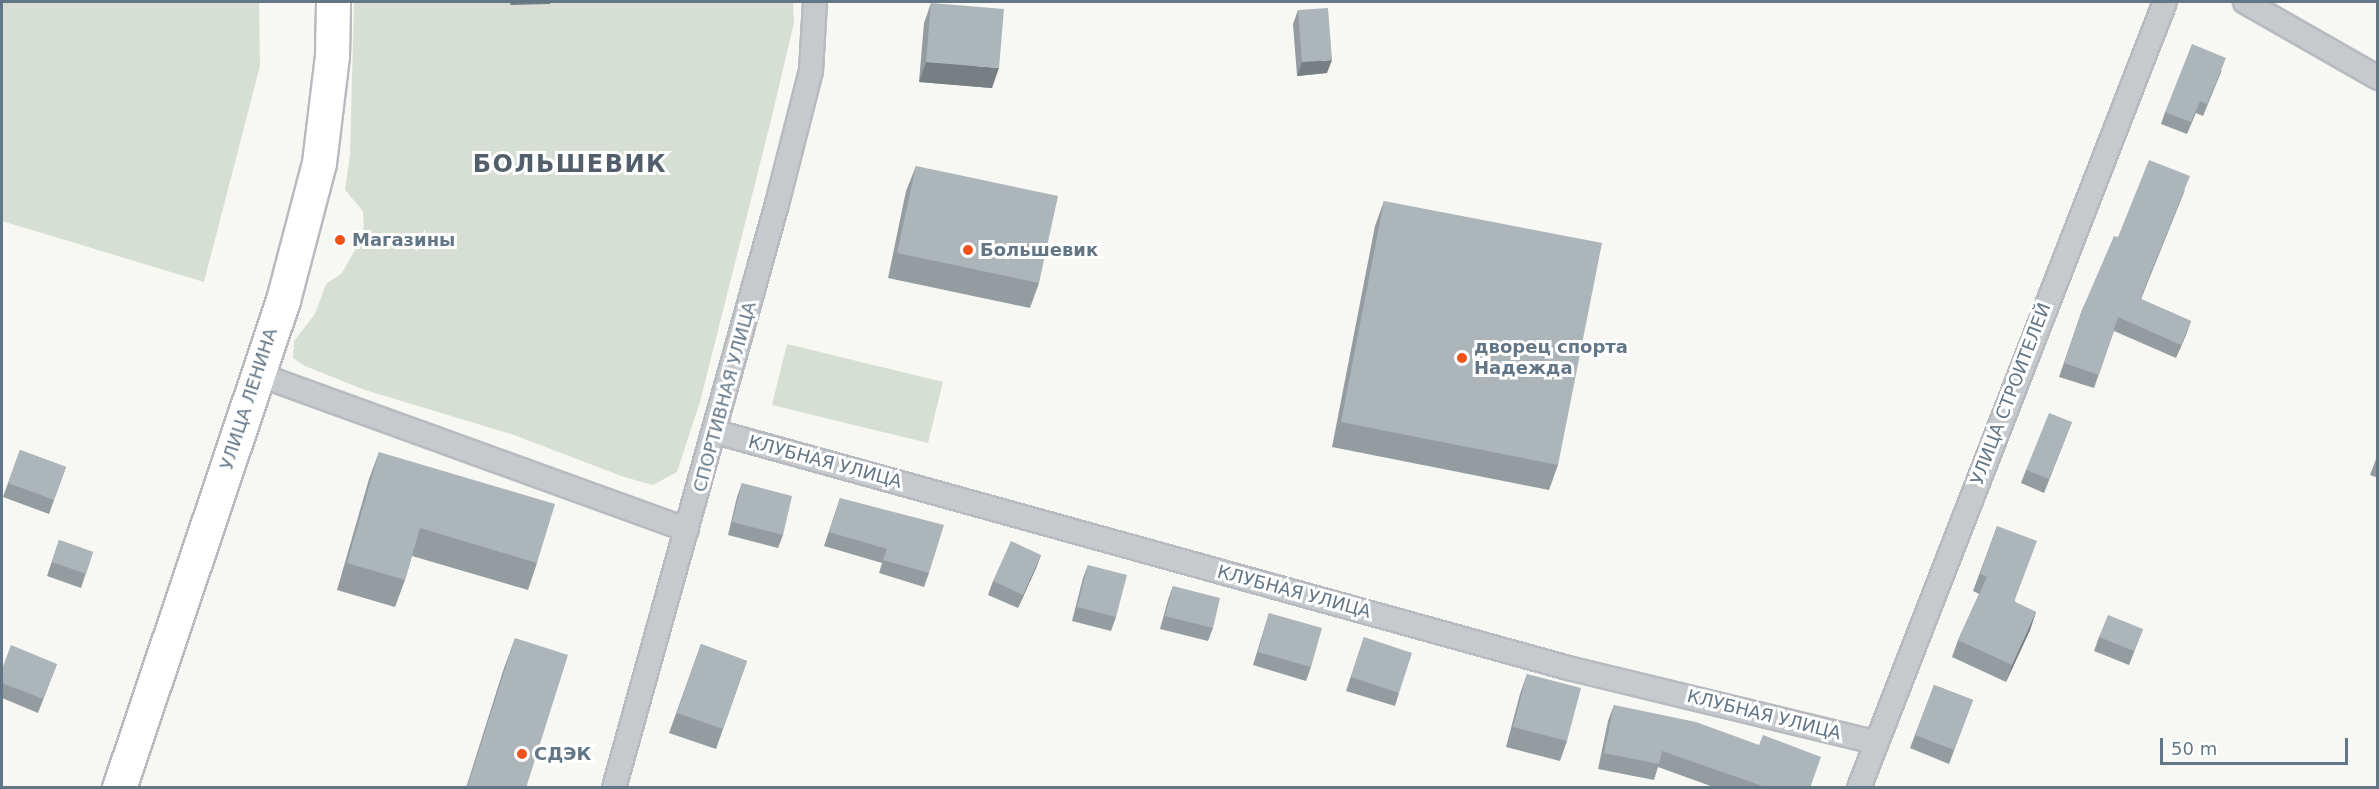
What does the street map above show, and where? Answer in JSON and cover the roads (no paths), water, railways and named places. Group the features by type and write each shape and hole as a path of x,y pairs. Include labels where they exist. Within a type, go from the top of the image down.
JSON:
{"main road":[{"name":"УЛИЦА ЛЕНИНА","path":"119,788 283,300 319,163 333,56 333,2"}],"street":[{"name":"СПОРТИВНАЯ УЛИЦА","path":"614,788 716,432 811,71 815,2"},
{"name":"УЛИЦА СТРОИТЕЛЕЙ","path":"1859,788 1874,742 2165,2"},
{"path":"2245,2 2378,78"},
{"path":"257,374 687,530"},
{"name":"КЛУБНАЯ УЛИЦА","path":"716,432 1568,668 1874,742"}],"place":[{"name":"Магазины","path":"340,240"},
{"name":"Большевик","path":"968,250"},
{"name":"дворец спорта Надежда","path":"1462,358"},
{"name":"СДЭК","path":"522,754"}],"district":[{"name":"БОЛЬШЕВИК","path":"570,165"}]}
